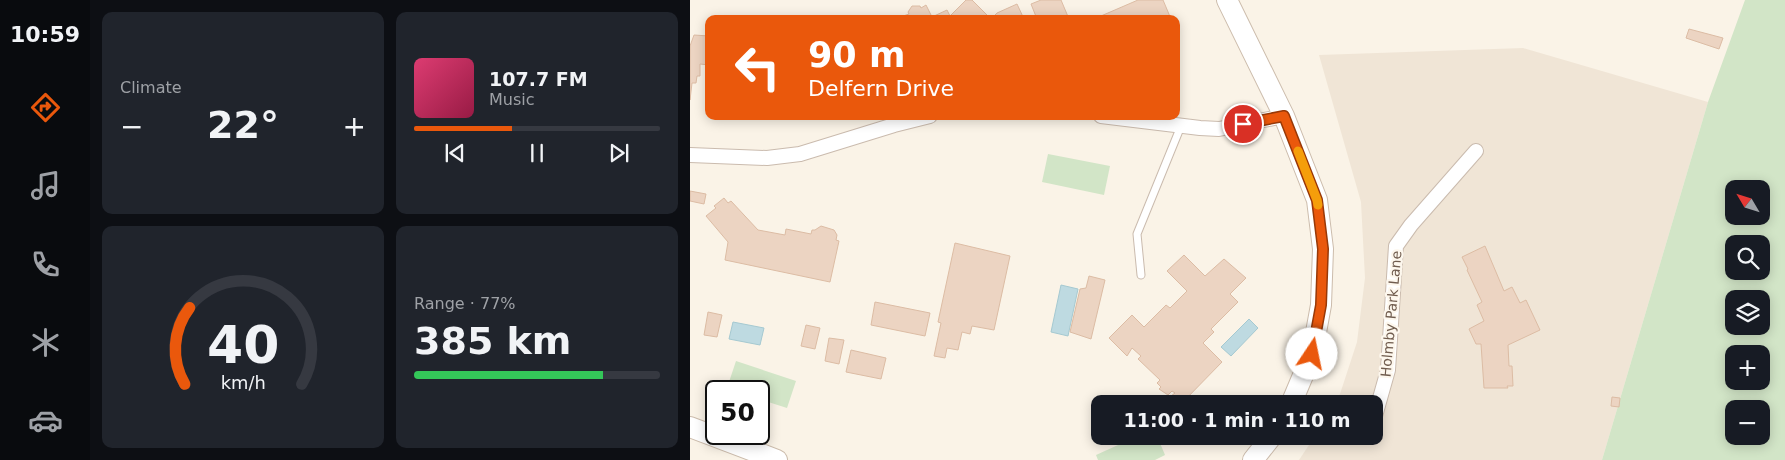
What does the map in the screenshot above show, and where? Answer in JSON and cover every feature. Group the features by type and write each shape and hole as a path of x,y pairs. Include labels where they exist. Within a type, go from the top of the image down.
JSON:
{"main road":[{"path":"1227,0 1284,116 1317,200 1323,249 1321,305 1313,349 1295,395"},
{"path":"690,427 777,460"},
{"path":"1253,460 1265,445"}],"street":[{"path":"1133,120 1220,129 1284,116"},
{"path":"690,155 767,158 800,154 914,120"},
{"name":"Holmby Park Lane","path":"1381,395 1388,370 1396,246 1410,224 1476,151"}],"lane":[{"path":"1141,275 1137,234 1181,126"}],"shaded area":[{"path":"1523,48 1708,102 1602,460 1299,460 1309,445 1383,445 1383,395 1339,395 1357,342 1365,278 1361,202 1319,55"}],"green space":[{"path":"1745,0 1785,0 1785,460 1602,460 1708,102"},
{"path":"1048,154 1110,166 1104,195 1042,182"},
{"path":"736,361 796,381 787,408 770,403 770,380 730,380"},
{"path":"1118,445 1161,445 1165,455 1155,460 1098,460 1096,455"}],"water":[{"path":"1061,285 1078,289 1068,336 1051,332"},
{"path":"1249,319 1258,328 1231,356 1221,347"},
{"path":"733,322 764,328 760,345 729,339"}],"building":[{"path":"966,0 972,0 987,15 951,15"},
{"path":"1041,0 1061,0 1067,15 1035,15 1031,4"},
{"path":"1138,0 1163,0 1169,15 1103,15"},
{"path":"1017,4 1022,15 995,15"},
{"path":"926,5 931,15 906,15 909,14 908,12 912,6 920,6 921,8"},
{"path":"947,10 950,15 936,15"},
{"path":"1689,29 1723,38 1719,49 1686,38"},
{"path":"694,35 705,36 705,65 700,64 700,76 697,76 696,83 692,83 690,100 690,46"},
{"path":"690,191 706,194 704,204 690,201"},
{"path":"724,198 728,203 731,201 758,230 785,235 786,229 811,234 812,230 821,226 834,230 837,235 836,240 839,241 830,282 725,260 728,242 706,216"},
{"path":"955,243 1010,256 994,330 972,326 970,334 962,332 958,350 947,348 945,358 934,356 941,323 938,322"},
{"path":"1485,246 1504,291 1512,287 1520,303 1526,300 1540,330 1508,345 1509,366 1512,366 1513,386 1507,386 1508,388 1484,388 1481,344 1476,344 1469,329 1484,321 1477,305 1482,302 1462,257"},
{"path":"1184,255 1205,276 1224,259 1246,278 1230,294 1238,302 1211,329 1214,332 1203,343 1222,362 1190,395 1172,395 1175,393 1172,391 1168,395 1159,389 1161,387 1157,383 1160,380 1138,359 1141,356 1132,348 1127,356 1109,338 1132,315 1144,327 1166,305 1170,308 1187,291 1167,271"},
{"path":"1089,276 1105,280 1091,339 1070,332 1080,289 1086,288"},
{"path":"875,302 930,313 925,336 871,325"},
{"path":"708,312 722,315 717,337 704,335"},
{"path":"806,325 820,328 815,349 801,346"},
{"path":"829,338 844,340 839,364 825,361"},
{"path":"851,350 886,358 881,379 846,372"},
{"path":"1612,397 1620,398 1619,407 1611,406"}],"slow traffic":[{"path":"1298,151 1318,205"}],"route":[{"path":"1243,124 1284,116 1317,200 1323,249 1321,305 1312,354"}]}
